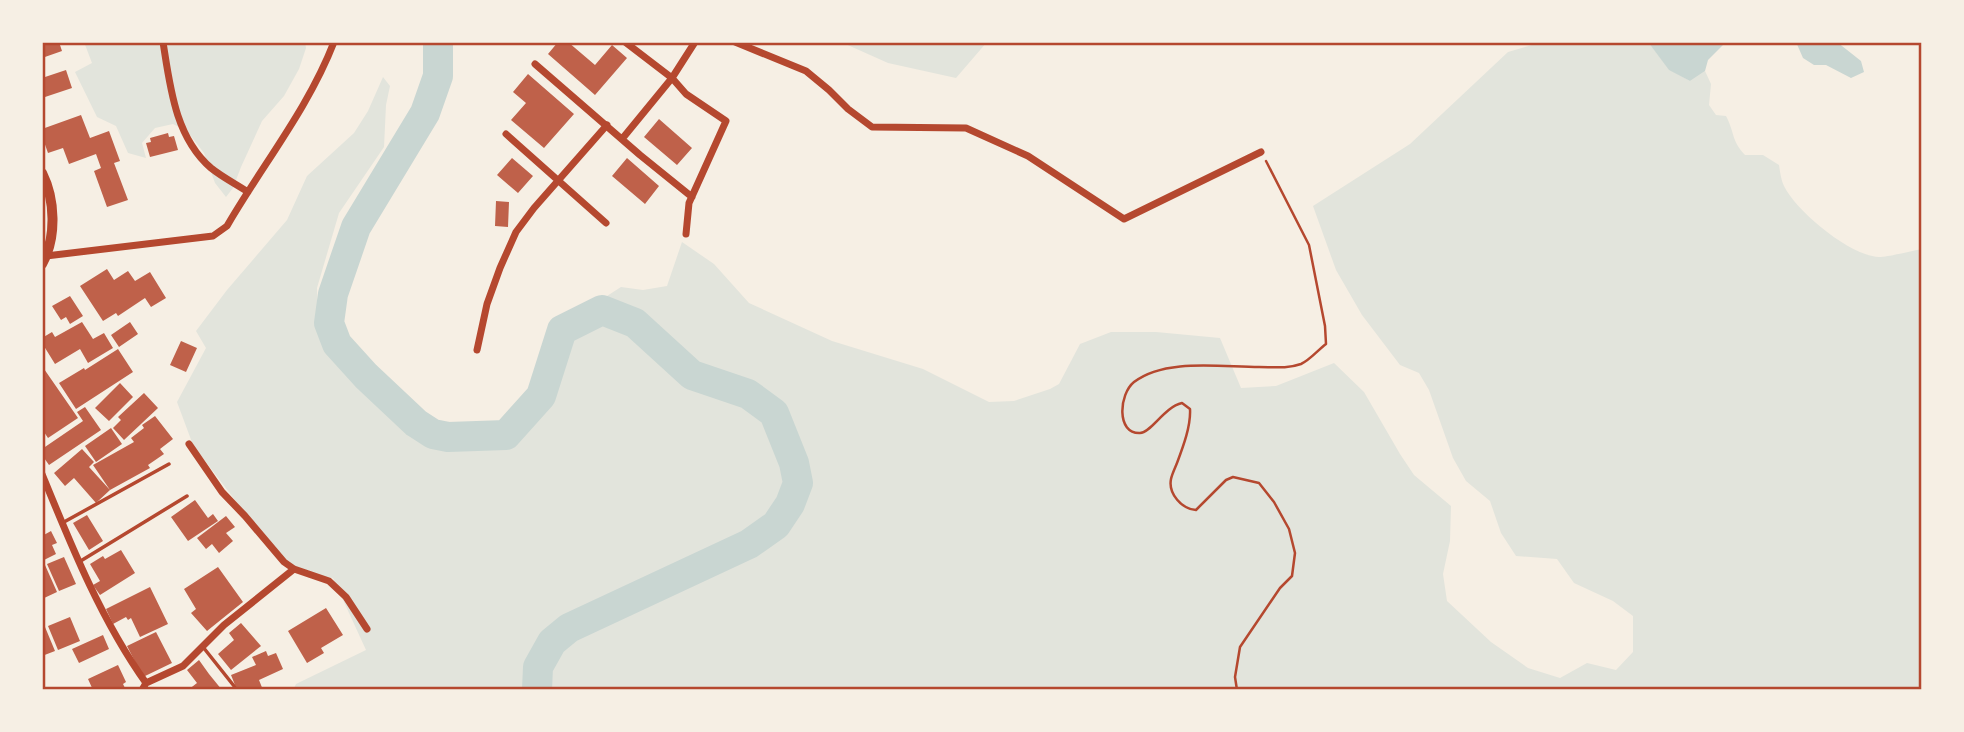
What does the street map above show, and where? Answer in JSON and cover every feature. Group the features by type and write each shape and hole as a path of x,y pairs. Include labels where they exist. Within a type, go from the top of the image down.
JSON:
{"main road":[{"path":"42,173 53,220 44,260"}],"street":[{"path":"163,42 175,108 188,140 212,168 248,192"},
{"path":"44,260 214,236 227,226 313,87 334,42"},
{"path":"625,42 672,78 686,94 726,121 689,203 686,234"},
{"path":"622,139 672,78 695,42"},
{"path":"735,42 806,71 872,127 965,128 1028,156 1124,219 1261,152"},
{"path":"535,64 692,198"},
{"path":"477,350 487,304 516,232 607,125"},
{"path":"506,134 606,223"},
{"path":"190,444 222,492 284,562 328,581 346,597 367,629"},
{"path":"42,474 79,562 144,686 183,666 224,625 295,569"}],"lane":[{"path":"62,523 169,464"},
{"path":"79,562 187,496"},
{"path":"202,646 236,690"}],"path":[{"path":"1237,690 1235,677 1240,647 1280,588 1292,576 1295,553 1289,529 1274,502 1259,483 1243,478 1233,477 1226,480 1196,510 1182,506 1174,496 1170,481 1191,420 1190,409 1182,403 1173,405 1146,432 1138,434 1131,431 1121,411 1125,393 1131,384 1159,369 1188,366 1284,368 1304,363 1326,344 1325,326 1308,245 1261,152"}],"shaded area":[{"path":"84,42 305,42 306,48 299,69 284,96 262,121 233,188 226,197 215,183 204,153 187,131 173,124 155,128 142,143 146,158 128,153 116,126 97,117 75,72 92,63"},
{"path":"841,42 987,42 956,78 888,63"},
{"path":"1542,42 1648,42 1669,69 1690,81 1705,71 1711,84 1709,105 1716,115 1726,116 1741,150 1745,155 1763,155 1779,165 1783,184 1790,196 1825,230 1839,241 1867,255 1879,257 1922,249 1922,690 293,690 296,684 366,650 333,578 304,574 277,555 193,445 177,402 206,348 196,331 287,220 307,176 354,133 368,111 383,77 390,86 386,105 384,147 339,213 317,288 318,333 365,395 416,435 457,447 502,446 532,424 551,394 558,363 572,333 598,321 607,296 621,287 643,290 667,286 682,242 714,264 749,303 832,341 923,369 989,402 1014,401 1059,384 1080,344 1111,332 1156,332 1220,338 1241,388 1276,386 1334,363 1364,392 1414,475 1451,506 1450,541 1443,574 1447,601 1491,642 1528,668 1560,678 1587,663 1616,670 1633,652 1633,616 1613,601 1574,583 1557,559 1516,556 1501,533 1490,501 1466,481 1453,458 1429,390 1419,373 1400,365 1362,315 1336,270 1313,206 1410,144 1508,52"},
{"path":"1648,42 1726,42 1708,60 1705,71 1690,81 1669,70"},
{"path":"1796,42 1837,42 1861,61 1864,72 1851,78 1826,65 1814,65 1803,58"}],"building":[{"path":"42,42 59,42 62,51 42,58"},
{"path":"558,42 568,42 595,65 612,45 627,58 595,95 548,54"},
{"path":"66,70 72,88 42,98 42,78"},
{"path":"528,74 574,114 544,148 511,120 526,103 513,92"},
{"path":"81,115 90,138 109,131 120,161 114,163 128,200 107,207 94,171 101,168 96,154 69,164 63,148 48,153 42,129"},
{"path":"659,119 692,148 677,165 644,137"},
{"path":"168,133 169,137 174,136 178,150 150,157 146,143 151,142 150,138"},
{"path":"512,158 533,176 518,193 497,175"},
{"path":"627,158 659,186 645,204 612,176"},
{"path":"496,201 509,202 508,227 495,226"},
{"path":"107,269 114,280 128,271 135,281 150,272 166,298 151,307 145,298 118,316 116,313 103,321 80,286"},
{"path":"70,296 83,316 70,324 66,317 61,320 52,306"},
{"path":"82,322 93,339 104,333 113,348 88,363 80,349 55,364 42,343 42,338 52,332 55,337"},
{"path":"130,322 138,334 119,347 111,335"},
{"path":"181,341 197,348 186,372 170,365"},
{"path":"118,349 133,372 76,409 59,383"},
{"path":"42,366 78,418 48,438 42,429"},
{"path":"120,383 133,397 109,421 95,408"},
{"path":"144,393 158,408 124,440 113,428 121,420 118,417"},
{"path":"85,407 101,430 49,465 42,455 42,449 83,421 77,412"},
{"path":"155,416 173,439 160,449 164,454 148,465 150,468 110,490 93,465 134,442 131,438 144,428 142,425"},
{"path":"111,428 122,444 96,462 85,446"},
{"path":"82,449 94,462 89,467 110,490 96,503 74,478 65,486 54,473"},
{"path":"195,500 208,518 213,514 218,521 188,541 171,517"},
{"path":"87,515 103,541 89,550 73,523"},
{"path":"226,516 235,527 226,533 233,541 219,553 212,544 206,549 197,538"},
{"path":"51,531 57,543 52,545 56,554 42,561 42,536"},
{"path":"121,550 135,573 100,595 93,585 100,581 90,564"},
{"path":"64,557 76,584 59,591 47,564"},
{"path":"45,565 57,592 42,599 42,566"},
{"path":"218,567 243,602 207,631 191,613 196,609 184,589"},
{"path":"150,587 168,624 140,637 131,618 128,620 126,617 113,624 106,609"},
{"path":"326,608 343,635 321,648 324,653 307,663 288,631"},
{"path":"70,617 80,641 58,650 48,626"},
{"path":"241,623 261,646 231,670 218,654 234,640 229,633"},
{"path":"45,627 55,651 42,656 42,628"},
{"path":"156,632 172,663 143,677 127,646"},
{"path":"103,635 109,649 79,663 72,649"},
{"path":"266,651 268,656 276,653 283,669 259,680 263,690 237,690 231,675 256,665 252,657"},
{"path":"199,660 222,690 188,690 197,683 187,670"},
{"path":"118,665 126,682 123,684 126,690 93,690 88,679"}],"waterway":[{"path":"438,42 438,76 425,113 356,227 333,294 329,323 337,344 366,376 416,423 433,434 448,437 506,435 541,396 562,330 602,310 635,323 692,375 748,394 774,413 794,463 798,483 790,504 776,525 749,544 569,628 552,642 538,667 537,690"}]}
